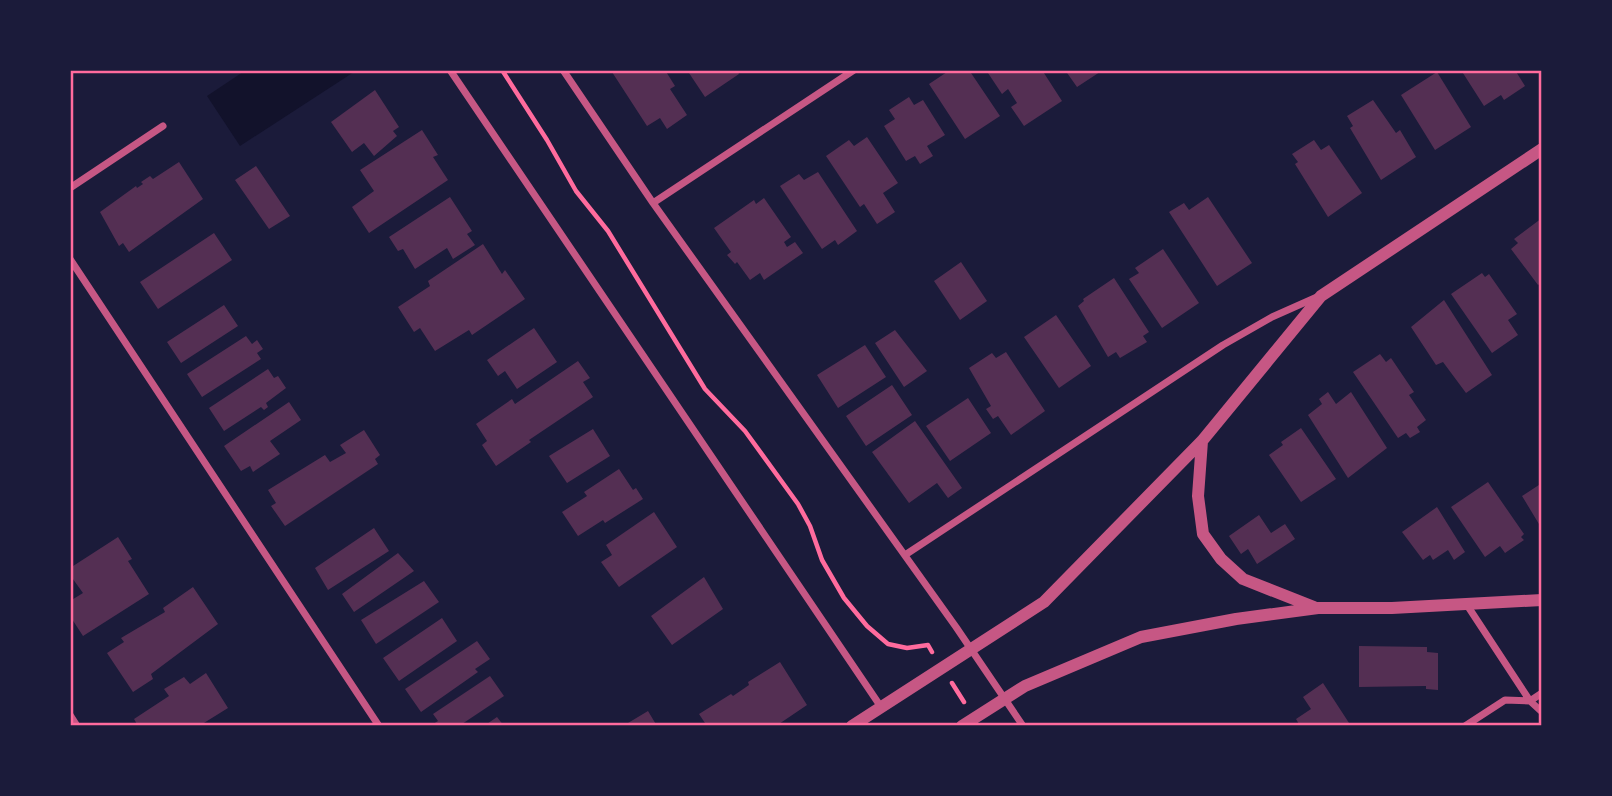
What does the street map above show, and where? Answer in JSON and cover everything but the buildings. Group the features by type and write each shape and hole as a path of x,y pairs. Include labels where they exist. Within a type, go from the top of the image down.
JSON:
{"street":[{"path":"450,70 880,708"},
{"path":"563,70 653,203 905,555 1023,726"},
{"path":"653,203 855,70"},
{"path":"70,188 163,126"},
{"path":"905,555 1223,345 1272,317 1321,296 1542,149"},
{"path":"70,259 379,726"},
{"path":"852,726 1044,602 1202,441 1321,296"},
{"path":"1202,441 1198,496 1203,534 1220,559 1243,579 1318,608"},
{"path":"962,726 1026,686 1141,637 1236,619 1318,608 1467,605 1542,600"},
{"path":"1467,605 1530,701 1542,712"},
{"path":"1465,726 1505,700 1530,701 1542,693"},
{"path":"70,715 77,726"}],"path":[{"path":"502,70 576,191 608,231 705,389 745,430 797,504 810,526 822,560 844,598 867,626 888,644 907,648 928,645"}],"shaded area":[{"path":"246,70 357,70 240,146 207,96"}]}
